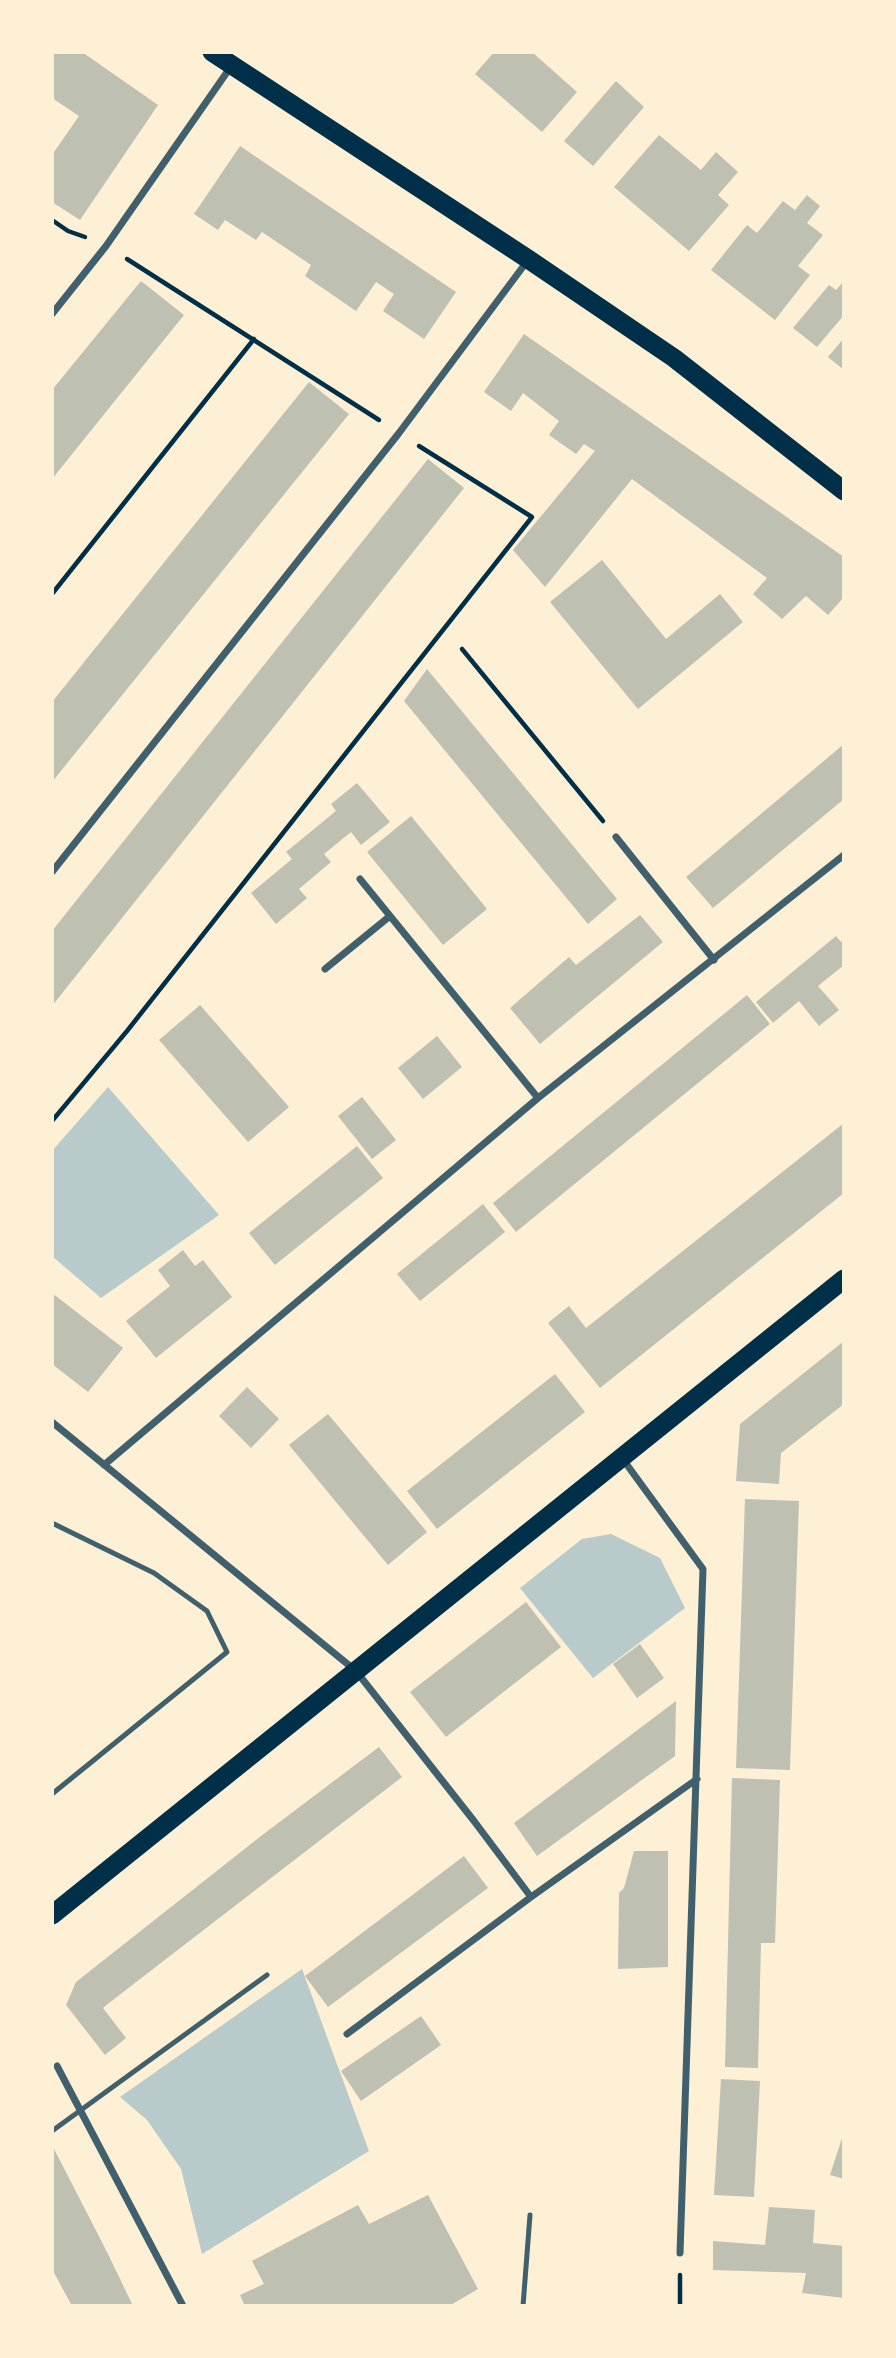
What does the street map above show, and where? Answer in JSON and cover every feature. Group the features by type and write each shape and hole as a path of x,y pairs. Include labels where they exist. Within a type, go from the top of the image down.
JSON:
{"highway":[{"path":"212,52 674,358 844,491"},
{"path":"52,1915 844,1279"}],"street":[{"path":"52,314 106,246 233,65"},
{"path":"52,872 400,433 528,259"},
{"path":"616,837 714,960"},
{"path":"104,1465 538,1098 844,855"},
{"path":"360,879 538,1098"},
{"path":"325,969 390,916"},
{"path":"52,1422 356,1671 531,1897"},
{"path":"622,1457 704,1569 680,2253"},
{"path":"347,2034 531,1897 697,1779"},
{"path":"57,2066 183,2305"}],"lane":[{"path":"52,1523 154,1573 207,1611 227,1652 52,1794"},
{"path":"52,2131 267,1975"},
{"path":"523,2305 530,2215"}],"path":[{"path":"52,220 68,231 106,246 532,517 127,1031 52,1121"},
{"path":"52,594 254,340"},
{"path":"462,649 616,837"}],"shaded area":[{"path":"108,1087 219,1215 101,1298 53,1257 52,1151"},
{"path":"611,1534 660,1558 685,1608 593,1678 520,1588 582,1539"},
{"path":"302,1969 369,2151 202,2254 181,2169 147,2120 120,2097"}],"building":[{"path":"52,52 82,52 158,105 80,220 52,202 52,155 79,116 52,98"},
{"path":"494,52 532,52 577,92 542,132 475,74"},
{"path":"616,81 644,107 593,166 564,141"},
{"path":"659,135 701,170 716,152 738,172 718,195 729,205 689,251 614,187"},
{"path":"240,146 456,292 424,339 383,311 394,294 376,282 356,311 305,276 311,265 262,232 256,240 225,220 218,230 194,214"},
{"path":"807,195 820,206 807,223 823,235 798,266 810,275 775,320 711,270 747,225 757,233 783,201 795,210"},
{"path":"141,281 184,315 52,479 52,390"},
{"path":"844,281 844,315 817,347 793,328 829,285 836,290"},
{"path":"524,334 844,557 844,597 828,615 806,596 782,619 753,594 767,578 632,479 545,587 513,550 595,451 584,444 576,454 549,435 559,421 523,393 511,411 484,392"},
{"path":"844,338 844,370 828,357"},
{"path":"309,382 349,414 52,782 52,702"},
{"path":"428,459 464,488 52,1006 52,931"},
{"path":"602,560 666,639 720,594 743,622 638,709 550,602"},
{"path":"427,669 617,899 588,924 404,701"},
{"path":"844,744 844,799 713,908 686,877"},
{"path":"357,783 390,822 361,845 351,832 324,854 331,862 299,889 307,898 276,924 251,893 292,859 286,852 336,811 331,804"},
{"path":"411,816 487,909 443,945 367,852"},
{"path":"640,915 663,942 540,1044 510,1008 569,957 576,965"},
{"path":"836,936 841,942 844,940 844,965 818,986 839,1010 819,1026 799,1001 773,1023 756,1002"},
{"path":"747,995 770,1024 516,1232 493,1203"},
{"path":"200,1005 289,1107 248,1142 159,1040"},
{"path":"437,1036 462,1067 423,1099 398,1068"},
{"path":"362,1097 396,1140 372,1159 338,1116"},
{"path":"844,1123 844,1193 600,1388 548,1323 569,1306 586,1328"},
{"path":"357,1146 383,1178 275,1265 249,1233"},
{"path":"483,1204 505,1232 420,1301 397,1274"},
{"path":"183,1250 195,1266 203,1260 232,1297 156,1358 126,1321 170,1286 158,1270"},
{"path":"52,1293 123,1348 88,1392 52,1364"},
{"path":"844,1341 844,1404 781,1453 779,1484 736,1481 740,1424"},
{"path":"555,1374 585,1412 437,1529 407,1491"},
{"path":"247,1387 279,1419 251,1448 219,1416"},
{"path":"328,1414 427,1532 388,1565 289,1445"},
{"path":"745,1499 799,1501 790,1770 736,1768"},
{"path":"526,1602 561,1647 446,1737 410,1692"},
{"path":"640,1644 664,1678 637,1698 613,1664"},
{"path":"676,1701 675,1756 537,1856 514,1823"},
{"path":"379,1747 402,1777 103,2008 126,2038 105,2055 66,2005 76,1982"},
{"path":"732,1778 780,1780 775,1943 761,1943 758,2068 725,2067"},
{"path":"634,1851 668,1851 668,1967 618,1969 619,1893 624,1888"},
{"path":"464,1856 488,1888 328,2007 305,1976"},
{"path":"421,2016 441,2045 361,2101 341,2071"},
{"path":"721,2079 760,2081 754,2197 714,2195"},
{"path":"844,2132 844,2179 830,2175"},
{"path":"52,2145 133,2306 72,2306 52,2269"},
{"path":"428,2195 478,2289 449,2306 245,2306 240,2295 264,2284 252,2261 358,2205 369,2224"},
{"path":"769,2207 815,2210 813,2243 844,2246 844,2298 802,2293 806,2273 713,2270 713,2241 765,2245"}]}
